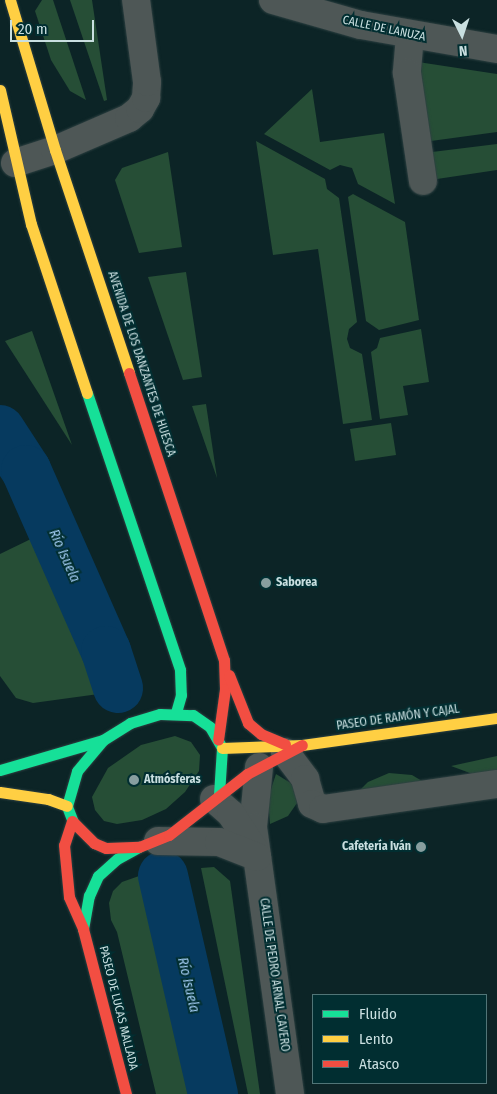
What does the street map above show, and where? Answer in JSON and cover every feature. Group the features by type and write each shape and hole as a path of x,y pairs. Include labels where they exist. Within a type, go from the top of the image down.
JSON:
{"main road":[{"name":"AVENIDA DE LOS DANZANTES DE HUESCA","path":"10,0 55,150 224,660 225,689 220,744"},
{"path":"0,90 15,163 31,224 180,670 181,695 176,713"},
{"path":"224,660 248,723 261,734 291,747"},
{"path":"0,770 103,740 142,718 176,713 202,719 220,744 217,796"},
{"name":"PASEO DE RAMÓN Y CAJAL","path":"220,744 291,747 497,718"},
{"path":"103,740 77,771 67,806 72,821 94,843 106,848 148,844"},
{"name":"PASEO DE RAMÓN Y CAJAL","path":"148,844 259,766 291,747"},
{"path":"0,792 48,798 67,806"},
{"name":"PASEO DE LUCAS MALLADA","path":"72,821 64,845 64,876 69,897 84,929 126,1094"},
{"name":"PASEO DE LUCAS MALLADA","path":"84,929 89,896 98,876 117,859 148,844"}],"street":[{"path":"15,163 55,150 129,118 143,104 147,82 136,0"},
{"name":"CALLE DE LANUZA","path":"273,0 410,36 497,49"},
{"path":"410,36 407,73 423,181"},
{"path":"291,747 305,779 312,804 323,809 497,784"},
{"name":"CALLE DE PEDRO ARNAL CAVERO","path":"259,766 253,811 257,857 290,1094"},
{"name":"CALLE DE PEDRO ARNAL CAVERO","path":"217,796 244,832 257,857"},
{"path":"148,844 219,842 257,857"}],"green space":[{"path":"42,0 53,0 86,100 70,91 51,60 35,11"},
{"path":"70,0 92,0 107,100 104,101"},
{"path":"418,62 497,74 497,132 431,141"},
{"path":"312,89 320,142 384,133 395,204 358,184 352,168 340,165 330,170 264,134"},
{"path":"256,141 325,179 327,189 339,198 357,322 349,329 347,339 350,348 362,354 372,420 343,424 318,249 273,255"},
{"path":"497,144 497,170 437,179 432,152"},
{"path":"168,152 182,247 139,253 115,180 122,168"},
{"path":"353,194 405,222 419,320 379,330 366,321 348,197"},
{"path":"186,272 202,377 183,380 148,277"},
{"path":"421,329 429,382 403,386 408,415 380,419 371,352 377,348 380,338"},
{"path":"32,331 72,445 5,341"},
{"path":"206,404 217,478 192,406"},
{"path":"391,423 396,455 355,461 350,429"},
{"path":"37,536 106,693 33,703 16,698 0,676 0,554"},
{"path":"175,736 191,742 200,755 199,771 185,792 166,809 142,820 117,824 104,821 95,810 92,797 108,768 141,745"},
{"path":"497,756 497,778 478,776 451,766"},
{"path":"389,773 412,775 422,781 360,790 368,782"},
{"path":"276,774 294,785 297,803 288,816 270,824 268,798"},
{"path":"214,867 230,881 260,1094 248,1094 201,868"},
{"path":"139,876 143,882 193,1094 156,1094 117,932 111,920 109,903 113,891 122,882"}],"waterway":[{"name":"Río Isuela","path":"0,430 26,470 106,651 118,688"},
{"name":"Río Isuela","path":"163,876 213,1094"}],"traffic: fast":[{"path":"87,393 180,670 181,695 176,713"},
{"path":"73,822 67,806 77,771 103,740 130,723 160,714 193,715 210,727 222,748 219,794"},
{"path":"0,770 103,740"},
{"path":"83,929 89,896 98,876 117,859 139,847"}],"traffic: slow":[{"path":"10,0 55,150 129,373"},
{"path":"0,90 31,224 87,393"},
{"path":"222,748 302,745 497,718"},
{"path":"0,792 48,799 67,806"}],"traffic: jam":[{"path":"129,373 224,660 225,689 218,740"},
{"path":"229,675 248,723 261,734 285,744"},
{"path":"73,822 94,843 106,848 139,847 169,835 247,774 302,745"},
{"path":"72,821 64,845 69,897 83,929 126,1094"}],"place":[{"name":"Saborea","path":"266,583"},
{"name":"Atmósferas","path":"134,780"},
{"name":"Cafetería Iván","path":"421,847"}]}
